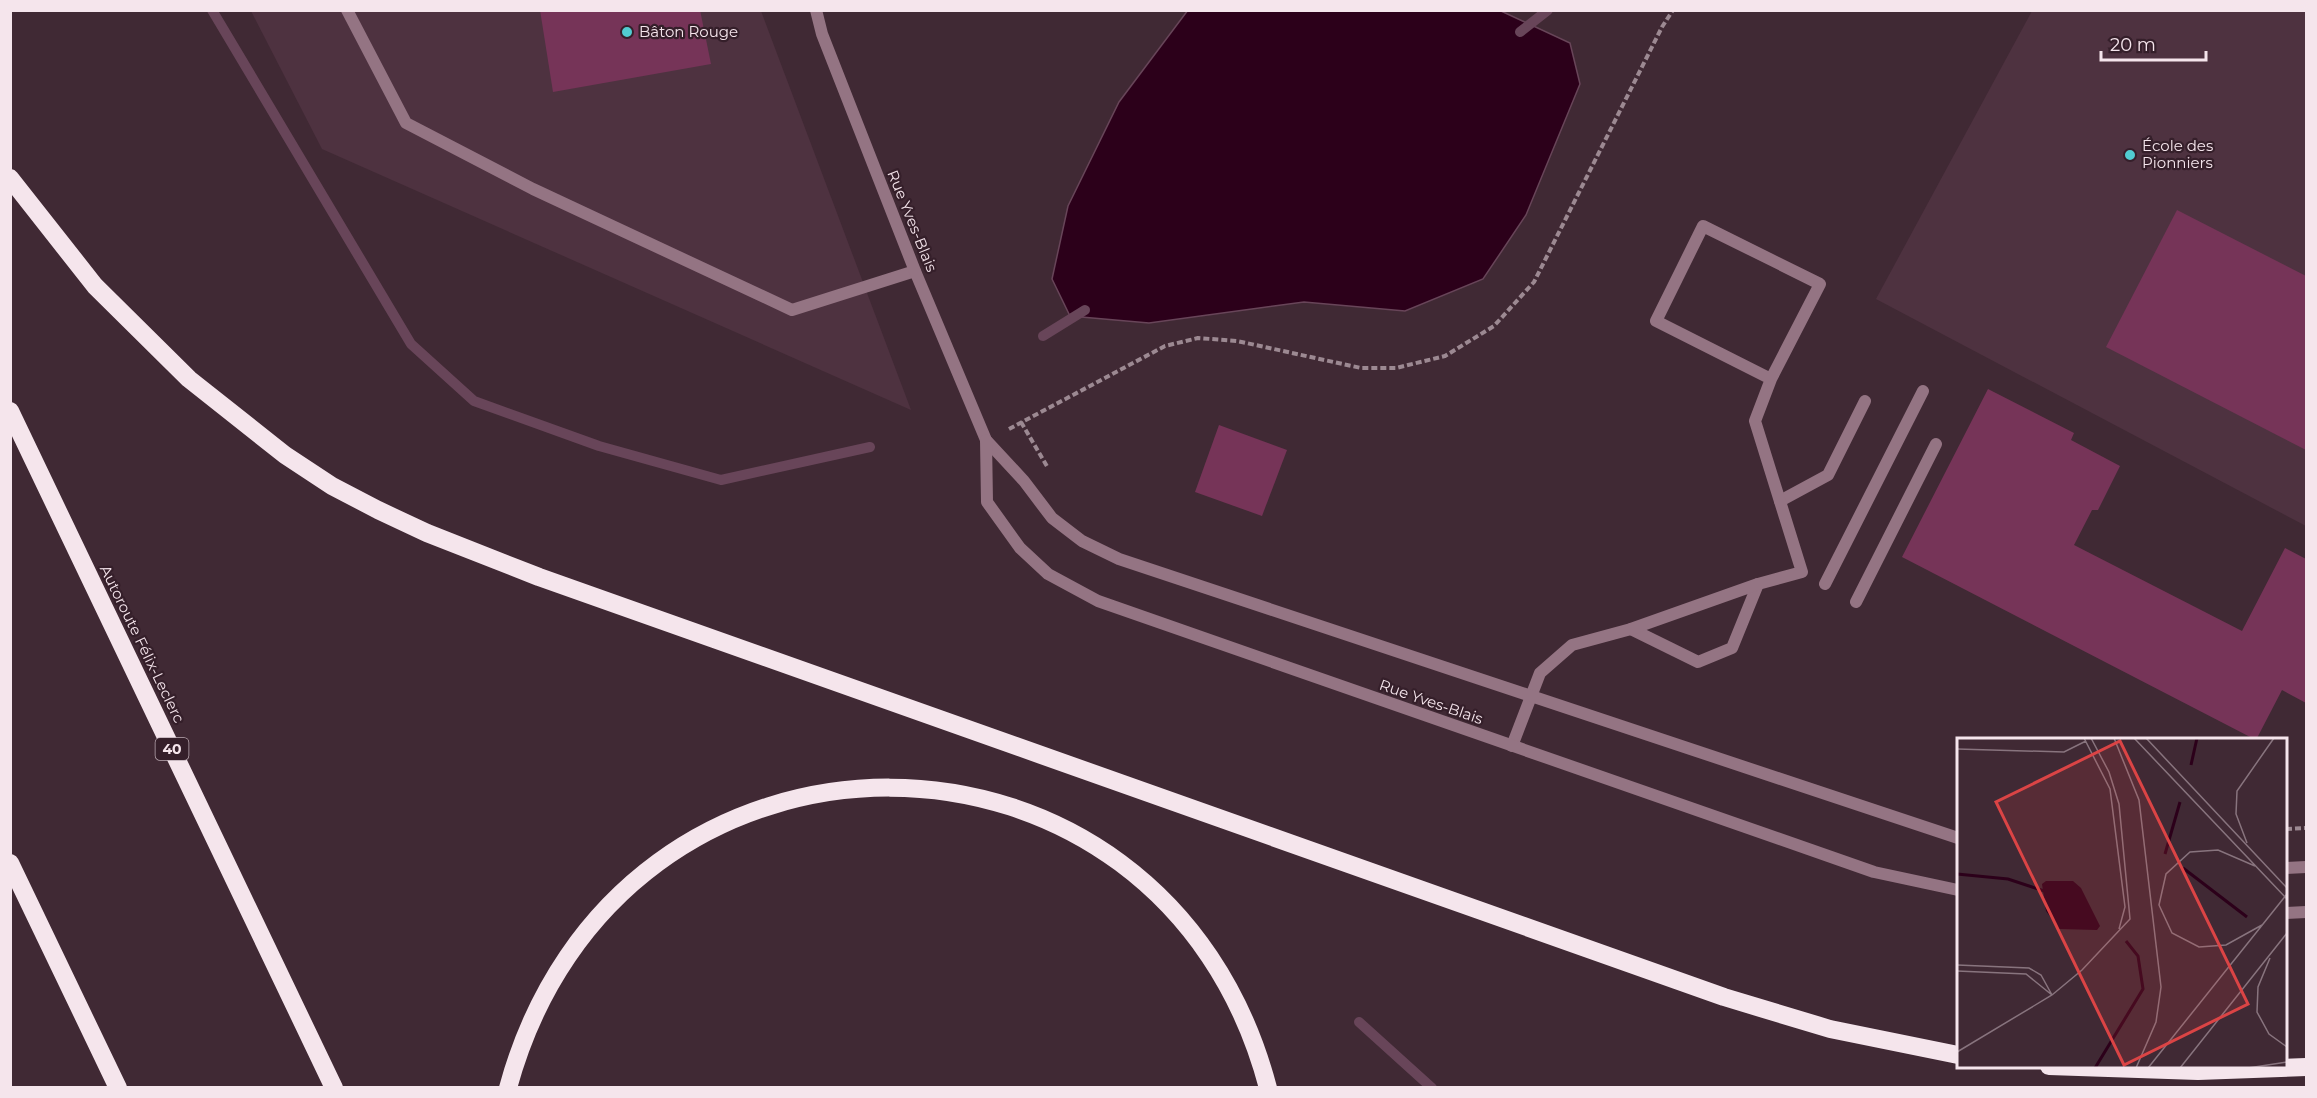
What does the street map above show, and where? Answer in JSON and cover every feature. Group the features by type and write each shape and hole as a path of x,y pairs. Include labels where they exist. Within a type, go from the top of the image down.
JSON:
{"highway":[{"path":"10,178 95,286 189,379 243,424 332,486 427,533 612,604 1724,997 1830,1029 1957,1055"},
{"name":"Autoroute Félix-Leclerc","path":"10,411 334,1088"},
{"path":"508,1088 534,1011 561,963 613,898 650,867 693,838 768,804 814,793 892,788 946,792 1018,810 1065,830 1133,873 1184,922 1226,982 1248,1027 1268,1088"},
{"path":"10,863 118,1088"},
{"path":"2287,1068 2307,1067"},
{"path":"2100,1068 2176,1071 2274,1068"}],"street":[{"path":"347,10 406,123 533,189 792,310 915,271"},
{"name":"Rue Yves-Blais","path":"816,10 822,34 915,271 986,441 1024,481 1052,518 1082,541 1119,559 1957,837"},
{"path":"1512,746 1540,673 1572,645 1631,629 1758,584 1802,572 1755,421 1771,380 1820,284 1703,226 1656,321 1771,380"},
{"path":"1826,584 1923,391"},
{"path":"1780,501 1828,475 1865,401"},
{"name":"Rue Yves-Blais","path":"986,441 987,502 1020,548 1048,574 1098,601 1874,872 1957,890"},
{"path":"1856,602 1935,444"},
{"path":"1631,629 1698,662 1732,648 1758,584"},
{"path":"2287,868 2307,867"},
{"path":"2287,913 2307,912"}],"path":[{"path":"986,441 1165,346 1198,338 1237,341 1361,368 1396,368 1445,356 1494,326 1534,282 1662,27 1673,10"},
{"path":"1021,422 1049,471"},
{"path":"2287,829 2307,828"}],"shaded area":[{"path":"1188,10 1501,11 1570,43 1580,84 1526,215 1483,279 1405,311 1304,302 1149,323 1070,316 1052,279 1068,206 1119,102"},
{"path":"251,11 761,11 911,410 322,149"},
{"name":"École des Pionniers","path":"2032,11 2306,11 2306,526 1876,299"}],"building":[{"path":"540,10 700,10 711,64 553,92"},
{"path":"2177,210 2306,276 2306,450 2106,347"},
{"path":"1988,389 2074,433 2071,440 2120,466 2098,510 2092,510 2074,545 2242,631 2285,548 2306,559 2306,703 2282,690 2257,738 2252,738 1902,557"},
{"path":"1219,425 1287,450 1262,516 1195,492"}],"waterway":[{"path":"212,10 411,344 474,401 599,446 721,480 870,447"},
{"path":"1520,32 1548,10"},
{"path":"1043,336 1085,310"},
{"path":"1359,1022 1432,1088"}],"place":[{"name":"Bâton Rouge","path":"627,32"},
{"name":"École des Pionniers","path":"2130,155"}]}
